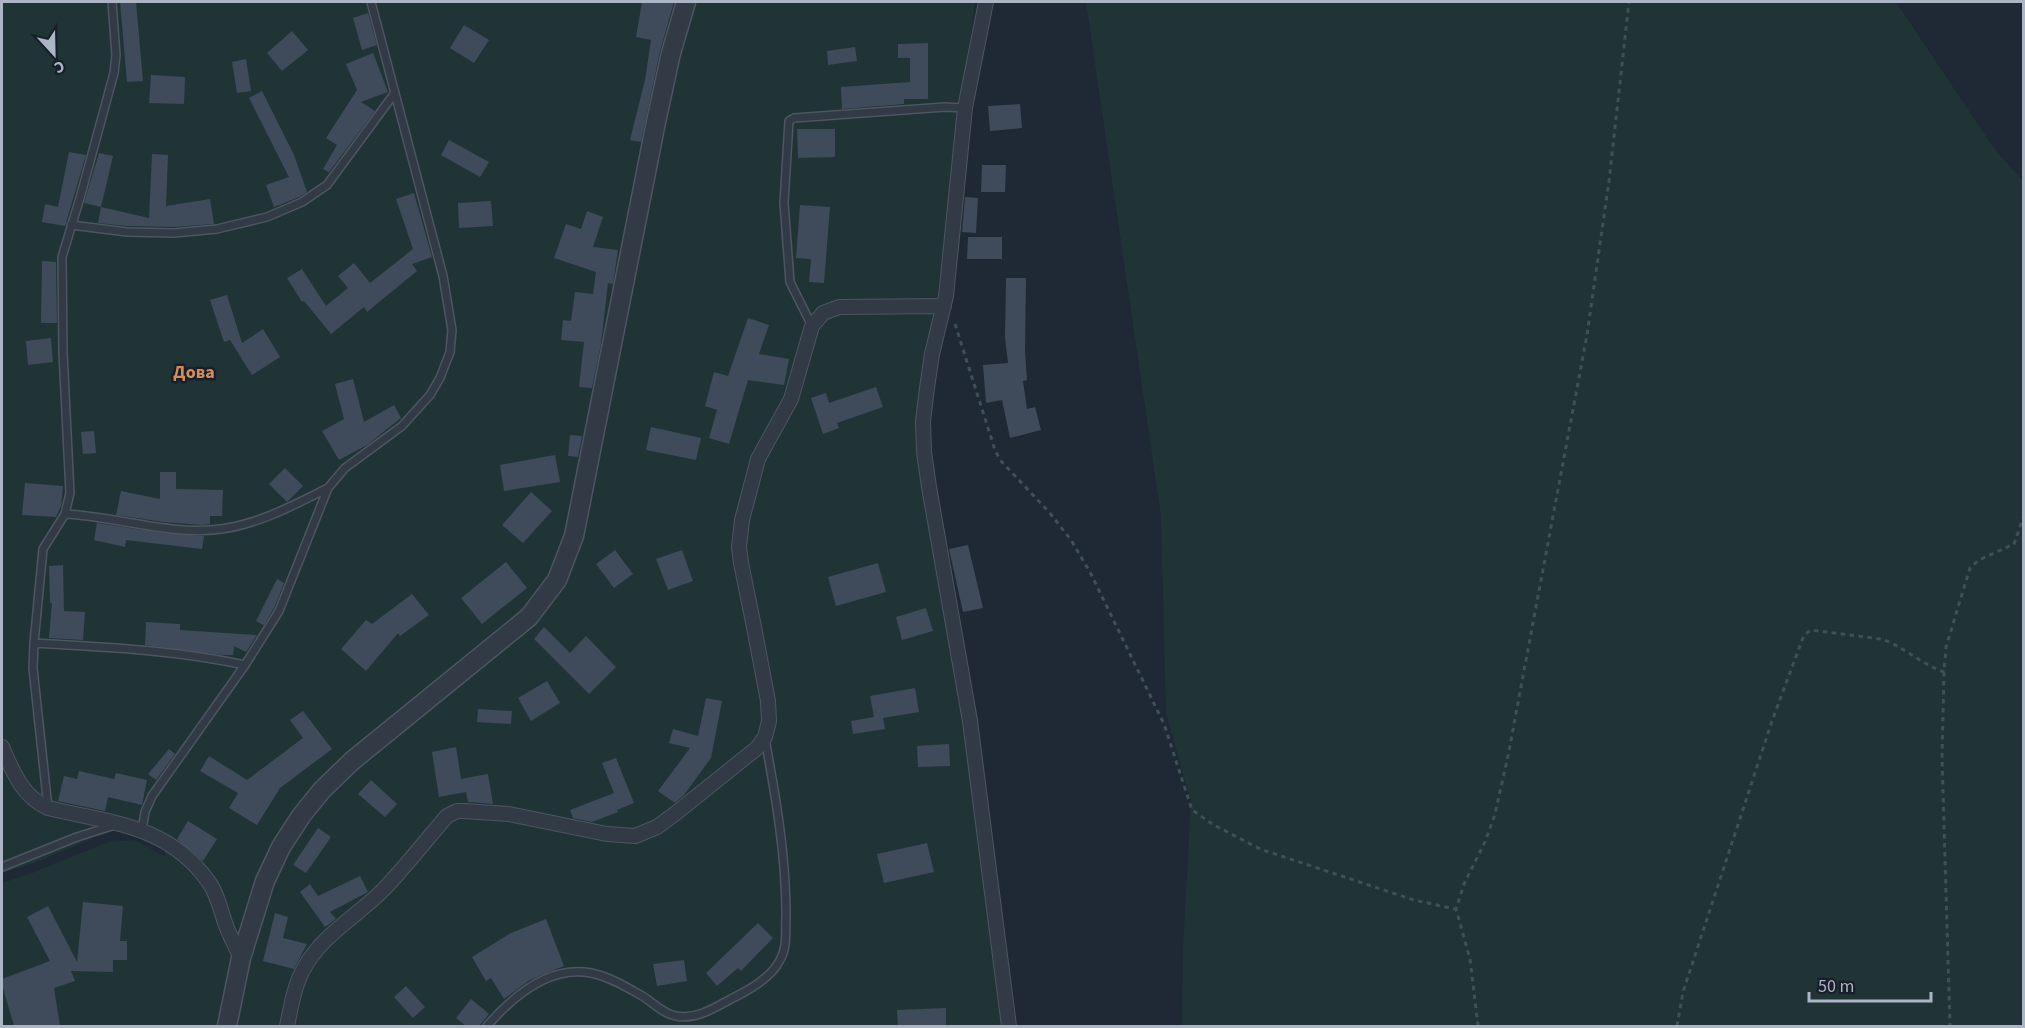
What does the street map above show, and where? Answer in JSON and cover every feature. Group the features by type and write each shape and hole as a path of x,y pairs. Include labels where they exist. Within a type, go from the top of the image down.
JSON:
{"street":[{"path":"227,1026 241,958 265,881 281,847 302,816 322,790 352,761 529,617 557,580 576,525 656,122 671,53 686,2"},
{"path":"986,2 965,108 945,301 932,354 923,421 924,452 970,721 1009,1026"},
{"path":"287,1026 293,997 310,958 336,930 382,890 447,816 457,811 508,814 607,834 635,837 657,827 757,748 765,737 769,721 768,701 741,563 740,536 756,464 790,399 812,326 823,313 839,307 945,301"},
{"path":"2,747 23,789 38,804 142,830 169,842 208,880 241,958"}],"lane":[{"path":"48,808 33,668 43,549 65,514 70,493 63,352 61,276 63,250 103,117 115,64 112,2"},
{"path":"142,830 145,812 152,796 245,665 279,611 328,488 345,468 402,426 430,395 440,378 450,352 452,330 443,276 371,2"},
{"path":"71,225 127,232 174,233 217,229 267,217 314,196 327,185 394,94"},
{"path":"812,326 790,282 784,203 789,121 794,118 945,107 965,108"},
{"path":"65,514 177,529 219,529 284,510 328,488"},
{"path":"34,643 183,654 245,665"},
{"path":"487,1026 508,1004 536,983 548,977 569,972 591,973 605,977 639,994 672,1016 683,1017 707,1012 753,988 770,973 779,963 785,949 786,898 780,819 765,737"},
{"path":"2,867 77,837 117,824"}],"path":[{"path":"1478,1026 1470,959 1456,909 1464,884 1485,842 1495,814 1508,756 1587,335 1609,181 1629,2"},
{"path":"945,301 994,450 1000,460 1049,512 1071,540 1091,574 1164,724 1192,810 1214,825 1260,849 1413,900 1456,909"},
{"path":"1950,1026 1942,758 1946,648 1970,568 1979,560 2014,544 2024,515"},
{"path":"1677,1026 1683,992 1772,721 1804,635 1811,630 1881,639 1892,643 1928,666 1944,672"}],"green space":[{"path":"2,2 975,2 936,306 917,414 920,481 943,577 1008,1026 2,1026 2,883 108,842 135,840 166,857 160,839 119,827 37,862 2,873"},
{"path":"1086,2 1896,2 1996,151 2023,181 2023,1026 1182,1026 1183,945 1191,802 1166,713 1161,516"}],"building":[{"path":"120,2 136,2 143,81 127,82"},
{"path":"642,2 674,2 660,51 641,142 630,140 645,80 651,40 636,37"},
{"path":"368,13 377,45 362,50 353,18"},
{"path":"464,25 489,40 474,63 450,48"},
{"path":"292,31 308,50 282,71 267,53"},
{"path":"928,43 928,99 904,99 904,104 842,109 841,87 910,82 910,58 898,58 898,44"},
{"path":"855,47 857,61 828,65 827,51"},
{"path":"373,53 388,92 361,102 375,111 329,172 323,169 337,145 326,138 357,90 346,64"},
{"path":"246,59 251,91 237,93 232,62"},
{"path":"151,75 185,77 184,104 149,103"},
{"path":"262,91 294,155 307,192 274,207 266,185 289,177 249,98"},
{"path":"1020,104 1022,128 990,131 988,106"},
{"path":"797,129 835,129 835,157 798,158"},
{"path":"449,140 489,162 480,177 441,155"},
{"path":"69,152 86,155 65,226 42,222 45,204 58,207"},
{"path":"99,153 113,156 101,207 84,203"},
{"path":"152,154 168,155 166,206 210,199 214,224 174,227 98,223 101,207 149,218"},
{"path":"982,165 1006,165 1005,192 981,192"},
{"path":"414,193 432,257 412,264 417,271 367,312 364,307 331,334 304,301 302,302 287,278 302,269 326,306 348,288 338,276 354,263 370,283 413,249 396,199"},
{"path":"965,197 978,198 976,233 962,232"},
{"path":"491,201 493,226 459,228 458,203"},
{"path":"800,205 830,207 824,283 809,282 811,259 796,258"},
{"path":"587,211 603,217 593,247 618,250 613,284 608,283 601,344 592,388 579,387 584,342 561,340 563,320 571,321 575,292 593,294 596,272 554,258 566,224 581,229"},
{"path":"968,237 1002,237 1002,259 967,259"},
{"path":"42,261 56,262 57,323 41,323"},
{"path":"1006,278 1026,278 1027,380 1023,381 1027,409 1035,407 1041,430 1010,438 1002,400 986,403 983,365 1008,363 1005,338"},
{"path":"227,295 242,343 263,329 280,357 252,375 230,340 224,342 210,300"},
{"path":"748,318 769,325 759,354 789,359 784,385 748,380 729,444 709,438 717,410 705,406 714,372 728,376"},
{"path":"51,338 53,362 28,365 26,341"},
{"path":"353,379 364,422 394,405 401,418 367,445 339,460 322,431 344,419 335,384"},
{"path":"876,387 883,407 837,423 839,428 823,434 811,398 826,393 829,403"},
{"path":"651,427 701,438 696,460 646,450"},
{"path":"94,431 96,453 83,454 81,432"},
{"path":"570,435 582,436 578,457 568,456"},
{"path":"555,455 560,482 504,491 500,465"},
{"path":"285,468 303,486 287,502 269,484"},
{"path":"160,472 176,472 176,489 223,490 222,516 210,516 210,524 202,525 116,515 121,491 160,499"},
{"path":"25,483 63,486 61,506 56,517 22,515"},
{"path":"531,492 552,511 523,543 502,525"},
{"path":"97,523 162,533 204,536 202,549 126,540 125,547 94,540"},
{"path":"968,545 983,608 963,612 949,549"},
{"path":"615,550 633,574 614,588 596,564"},
{"path":"682,550 693,581 668,590 656,559"},
{"path":"506,562 527,588 482,624 461,598"},
{"path":"878,563 886,592 836,606 828,577"},
{"path":"63,565 64,611 85,612 83,640 49,638 52,603 50,603 49,566"},
{"path":"277,579 284,583 264,625 256,621"},
{"path":"412,594 429,615 400,636 398,633 366,671 341,649 366,620 372,624"},
{"path":"926,608 933,631 902,640 896,617"},
{"path":"146,622 180,624 180,630 257,635 246,652 234,646 233,655 222,655 145,645"},
{"path":"544,627 570,653 586,636 616,667 589,694 534,639"},
{"path":"547,681 560,703 531,721 518,698"},
{"path":"915,688 919,712 883,718 885,729 853,734 851,721 874,717 870,696"},
{"path":"706,698 722,701 711,758 684,795 675,803 658,791 690,748 669,743 673,729 698,736"},
{"path":"478,709 512,711 511,724 477,722"},
{"path":"303,711 332,749 280,788 257,825 229,808 238,793 200,771 209,756 247,780 303,738 290,720"},
{"path":"949,744 950,766 918,767 917,746"},
{"path":"456,747 461,779 488,774 493,804 468,802 466,792 439,797 432,752"},
{"path":"169,749 175,754 156,780 148,774"},
{"path":"616,758 634,803 592,822 573,818 570,810 614,793 602,763"},
{"path":"79,771 114,779 116,773 147,780 142,805 108,797 105,811 58,801 64,776 77,779"},
{"path":"371,780 397,804 385,817 358,794"},
{"path":"188,821 217,839 203,861 177,839"},
{"path":"318,828 331,837 306,873 293,865"},
{"path":"927,843 934,872 884,883 877,854"},
{"path":"360,876 368,892 330,912 336,919 325,927 300,892 310,884 318,896"},
{"path":"83,902 123,906 120,941 127,941 127,960 113,960 113,972 71,971 75,981 54,988 60,1026 14,1026 2,979 50,961 27,917 48,906 77,962"},
{"path":"275,913 288,917 283,938 307,944 294,969 263,961"},
{"path":"546,919 564,966 530,980 504,999 491,978 486,981 472,957 511,933"},
{"path":"758,923 773,938 741,971 738,968 717,986 706,973"},
{"path":"684,960 687,981 657,986 653,964"},
{"path":"406,986 425,1007 413,1018 394,997"},
{"path":"471,999 489,1014 479,1026 466,1026 456,1018"},
{"path":"946,1008 946,1026 898,1026 897,1010"}],"district":[{"name":"Дова","path":"194,372"}]}
